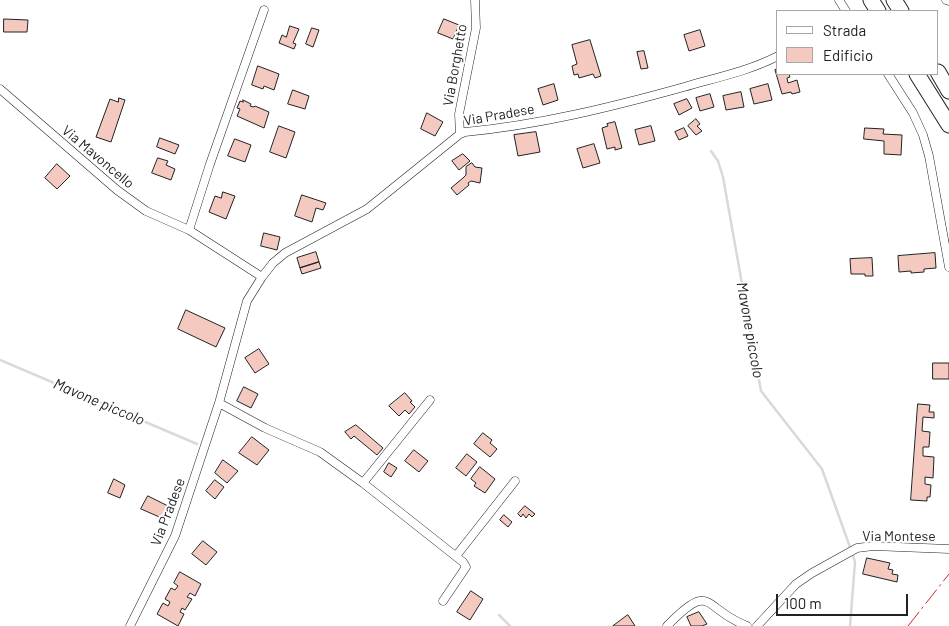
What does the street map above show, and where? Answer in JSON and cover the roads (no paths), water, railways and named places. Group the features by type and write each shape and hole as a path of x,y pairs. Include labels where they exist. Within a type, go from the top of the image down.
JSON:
{"highway":[{"path":"939,74 949,91"},
{"path":"918,75 949,125"}],"street":[{"name":"Via Borghetto","path":"460,134 459,114 476,28 475,0"},
{"path":"262,277 189,230 264,10"},
{"name":"Via Pradese","path":"130,626 175,536 219,403 247,301 273,263 285,253 367,209 460,134 536,122 619,105 743,70 776,57"},
{"path":"889,75 923,135 929,156 949,266"},
{"name":"Via Mavoncello","path":"0,89 117,190 146,211 189,230"},
{"path":"362,483 430,400"},
{"path":"219,403 265,428 320,452 463,562 466,567 443,601"},
{"path":"456,556 515,481"},
{"name":"Via Montese","path":"757,626 796,584 857,548 873,546 949,549"},
{"path":"667,626 686,607 697,601 711,603 729,622 746,626"}],"waterway":[{"name":"Mavone piccolo","path":"711,151 718,161 723,177 761,391 822,469 850,547"},
{"name":"Mavone piccolo","path":"0,360 197,444"},
{"name":"Mavone piccolo","path":"850,626 855,562 853,555"},
{"name":"Mavone piccolo","path":"499,615 510,626"}]}
